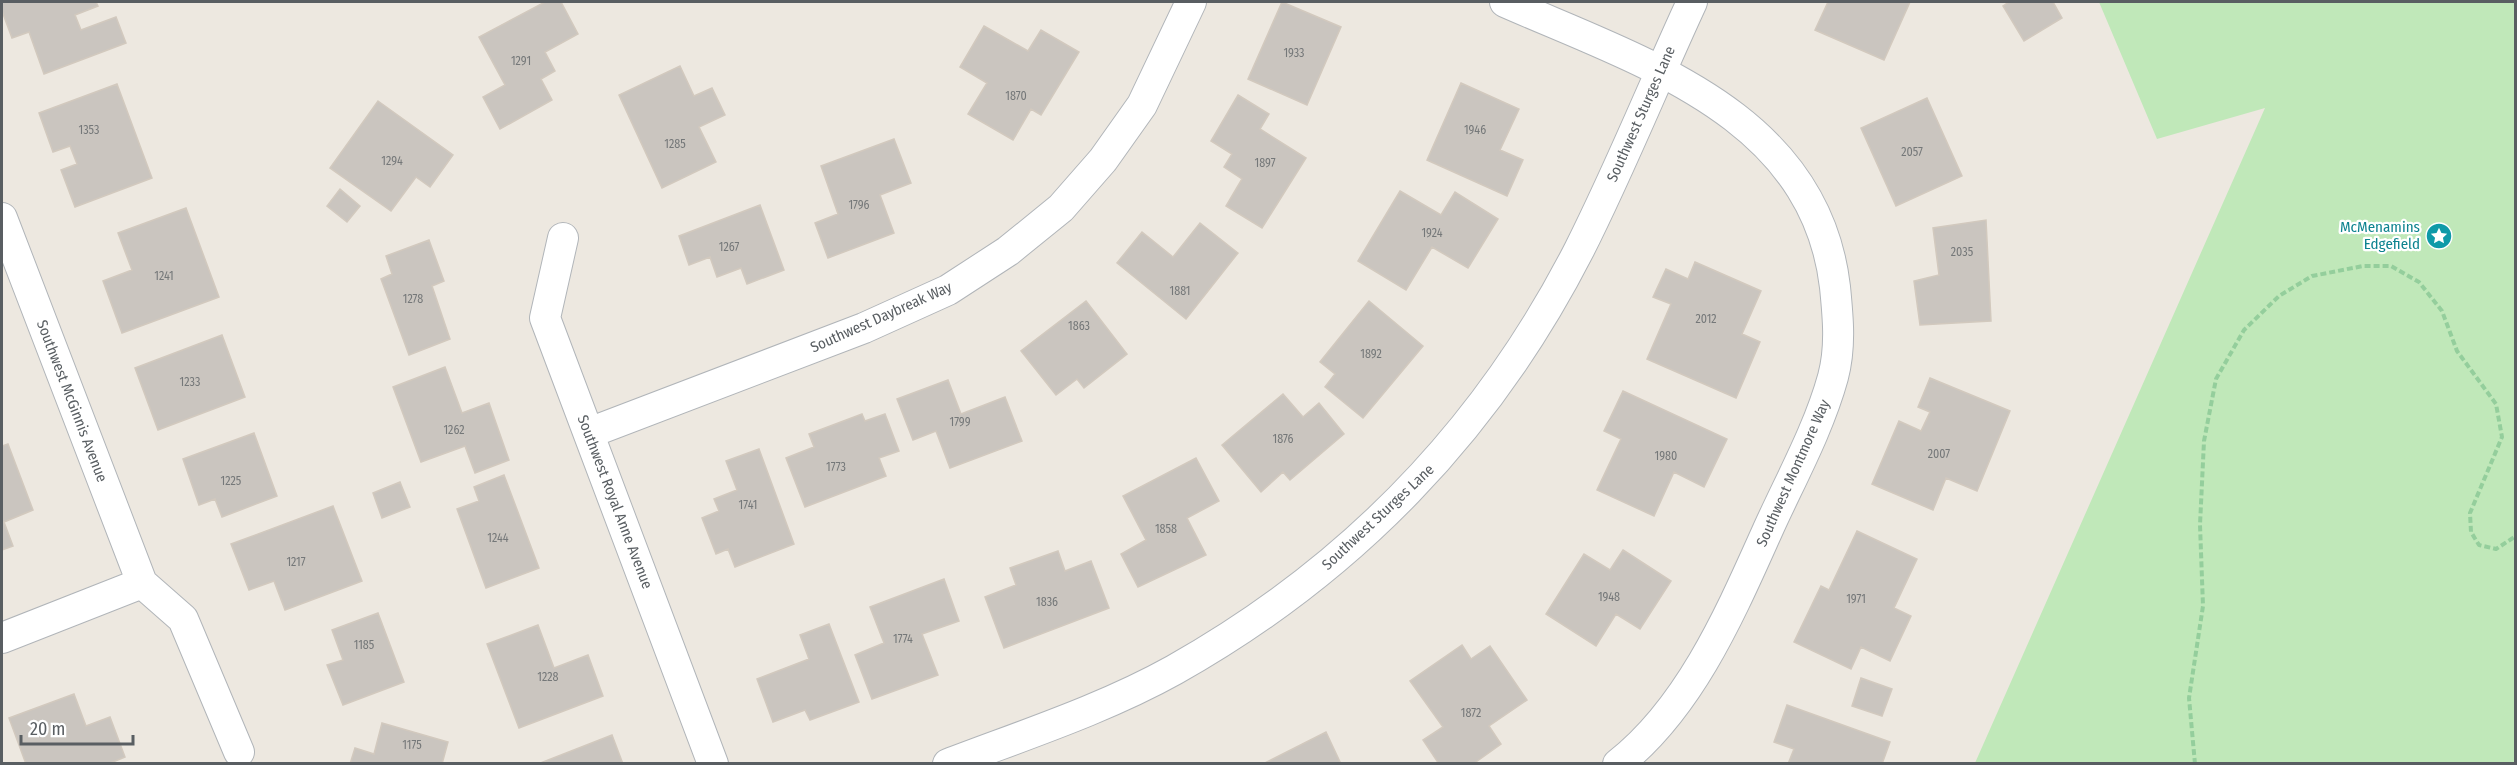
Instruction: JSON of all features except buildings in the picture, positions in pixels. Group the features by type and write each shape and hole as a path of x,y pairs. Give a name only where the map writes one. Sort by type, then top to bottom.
{"street":[{"name":"Southwest Daybreak Way","path":"589,433 864,328 948,290 1008,251 1061,208 1103,160 1142,105 1191,2"},
{"name":"Southwest Montmore Way","path":"1505,2 1660,71 1732,112 1763,140 1793,177 1819,221 1831,258 1839,345 1833,376 1820,416 1728,618 1699,669 1667,713 1618,764"},
{"name":"Southwest Sturges Lane","path":"948,764 1092,708 1173,671 1236,632 1298,589 1354,543 1427,473 1503,376 1541,318 1579,250 1692,2"},
{"name":"Southwest McGinnis Avenue","path":"2,218 142,583"},
{"name":"Southwest Royal Anne Avenue","path":"563,238 545,318 713,764"},
{"path":"2,638 142,583 183,618 239,752"}],"path":[{"path":"2195,764 2189,698 2203,606 2200,525 2204,441 2216,379 2244,330 2279,296 2312,276 2363,266 2391,266 2419,282 2442,311 2457,351 2496,404 2502,437 2470,513 2471,532 2479,545 2496,549 2516,536"}],"green space":[{"path":"2099,2 2515,2 2515,763 1975,763 2265,108 2157,139"}],"place":[{"name":"McMenamins Edgefield","path":"2439,236"}]}
